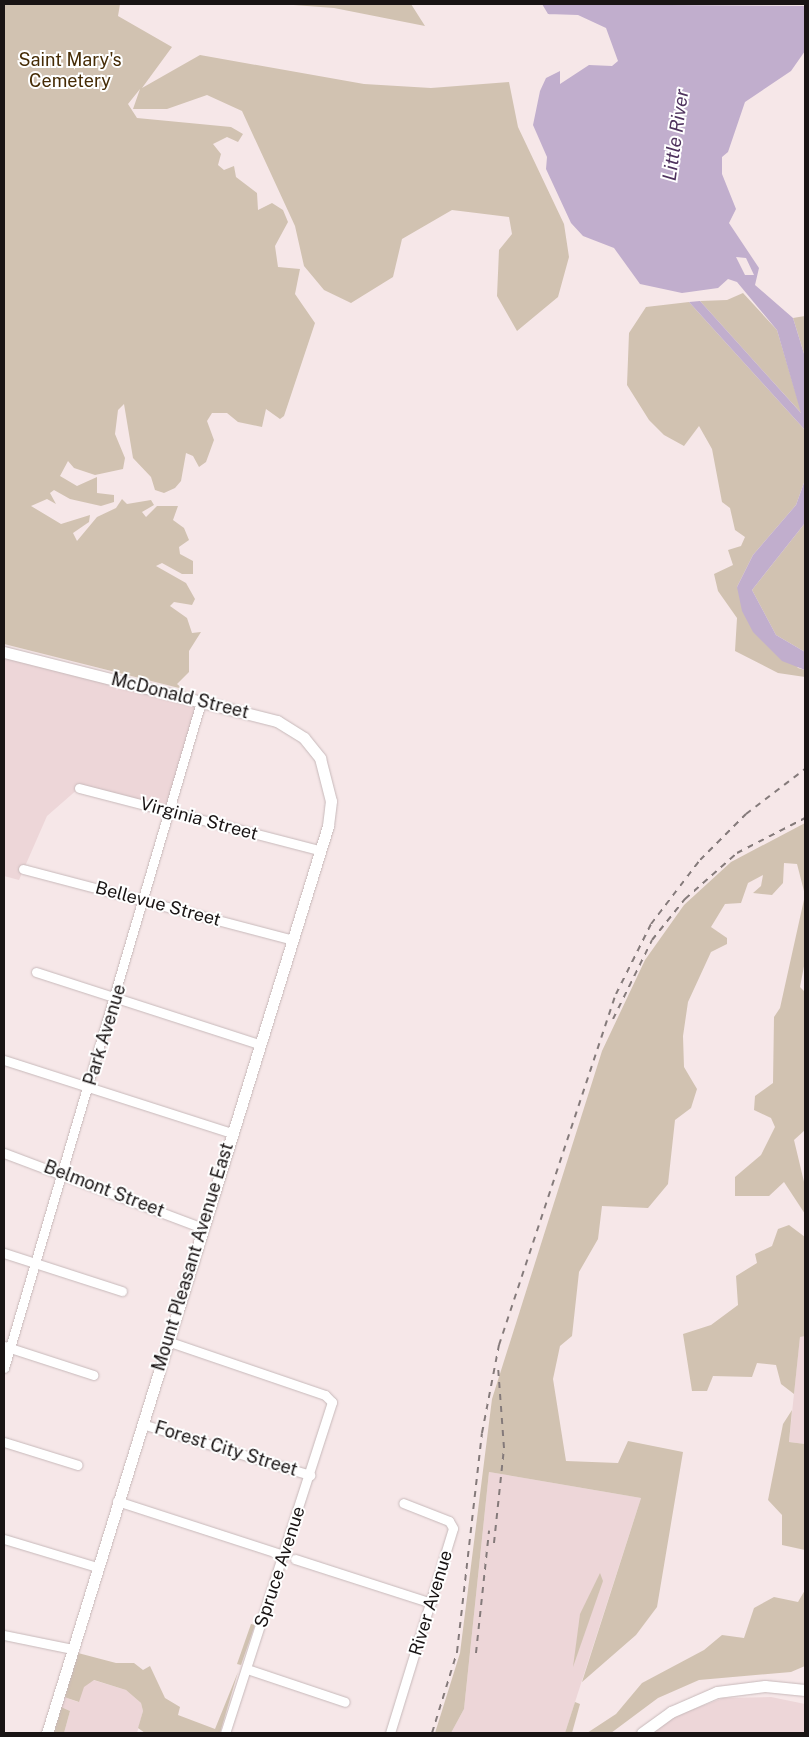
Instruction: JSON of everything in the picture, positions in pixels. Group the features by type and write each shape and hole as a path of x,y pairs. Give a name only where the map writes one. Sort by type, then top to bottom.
{"street":[{"name":"McDonald Street","path":"4,652 202,702 286,726 313,748 328,780"},
{"name":"Park Avenue","path":"4,1368 7,1347 36,1264 172,812 202,702"},
{"name":"Mount Pleasant Avenue East","path":"47,1733 117,1501 329,820 328,780"},
{"name":"Virginia Street","path":"79,788 319,850"},
{"name":"Bellevue Street","path":"24,869 293,940"},
{"path":"36,972 260,1044"},
{"path":"4,1060 232,1133"},
{"name":"Belmont Street","path":"4,1153 63,1172 202,1228"},
{"path":"4,1253 122,1291"},
{"name":"Spruce Avenue","path":"168,1341 331,1399 310,1475 225,1733"},
{"path":"7,1347 93,1375"},
{"name":"Forest City Street","path":"142,1424 310,1475"},
{"path":"4,1442 78,1465"},
{"path":"117,1501 283,1555"},
{"name":"River Avenue","path":"390,1733 453,1526 402,1503"},
{"path":"4,1539 97,1566"},
{"path":"295,1559 431,1603"},
{"path":"4,1635 72,1649"},
{"path":"247,1670 345,1702"},
{"path":"642,1733 671,1712 717,1692 765,1686 805,1690"}],"shaded area":[{"path":"4,652 201,702 172,812 79,788 47,816 19,880 4,876"},
{"path":"800,1336 805,1336 805,1444 789,1442"},
{"path":"489,1472 641,1498 565,1733 451,1733 464,1709"},
{"path":"93,1680 126,1690 141,1703 143,1711 137,1733 64,1733 70,1711 61,1707 64,1697 78,1702 83,1687"},
{"path":"771,1697 805,1704 805,1733 650,1733 678,1715 723,1698"}],"green space":[{"name":"Saint Mary's Cemetery","path":"4,4 120,4 118,16 172,47 142,88 200,55 364,84 431,88 509,82 518,127 564,224 569,257 558,297 517,331 497,296 499,250 512,234 509,217 452,210 402,239 393,277 351,303 324,290 304,266 295,226 242,111 207,95 167,109 133,109 140,89 128,104 137,118 231,127 243,134 238,142 227,137 213,144 221,154 218,165 224,170 234,166 236,177 257,193 258,210 272,203 283,210 288,222 275,246 278,267 300,269 295,294 315,323 284,416 280,419 266,409 262,427 238,422 227,413 212,413 207,421 214,440 206,462 199,467 193,456 186,453 181,481 175,488 164,493 155,490 151,477 133,458 124,404 118,410 115,434 125,458 123,469 95,475 74,468 68,461 60,476 77,486 97,477 97,493 114,495 114,502 101,506 70,499 54,490 50,493 56,504 47,499 31,506 61,524 90,515 89,522 73,533 77,541 97,517 116,508 122,499 127,504 151,500 154,505 142,512 146,517 157,506 178,506 173,520 184,528 189,540 179,547 180,554 193,561 193,574 182,574 162,563 156,566 186,583 195,599 192,605 174,602 170,606 187,618 192,633 201,632 189,651 189,672 177,684 183,689 4,644"},
{"path":"280,4 411,4 425,26 334,8"},
{"path":"743,293 777,330 802,414 700,301 727,300"},
{"path":"689,302 805,430 805,480 796,505 753,555 737,587 798,668 805,670 805,677 778,673 735,651 737,618 718,591 714,574 733,565 728,550 741,546 745,537 735,530 730,508 722,502 712,449 699,426 684,446 664,435 649,420 627,385 629,333 646,307"},
{"path":"805,316 805,357 793,318"},
{"path":"805,523 805,652 776,635 752,590"},
{"path":"805,823 805,895 797,864 784,863 783,883 772,895 753,893 761,886 763,875 748,883 741,903 725,904 711,927 727,938 727,944 711,952 688,1002 683,1036 684,1067 697,1089 691,1108 675,1120 668,1184 648,1208 602,1206 598,1239 579,1272 572,1336 560,1346 553,1379 566,1461 618,1463 628,1441 683,1452 657,1607 636,1635 582,1682 641,1498 489,1472 464,1709 451,1733 435,1733 460,1653 492,1399 602,1051 645,960 684,905 731,862"},
{"path":"805,895 805,961 800,987 805,992 805,1130 794,1140 805,1186 805,1214 784,1182 769,1196 735,1196 735,1177 761,1155 775,1127 771,1118 754,1110 755,1096 773,1083 774,1017 780,1008"},
{"path":"789,1225 805,1237 805,1336 800,1337 794,1394 781,1384 776,1365 757,1363 752,1377 713,1376 707,1391 692,1391 683,1334 711,1325 738,1305 736,1276 757,1263 755,1254 772,1246 778,1229"},
{"path":"792,1410 789,1442 805,1444 805,1550 782,1545 782,1515 768,1500 783,1424"},
{"path":"600,1573 603,1581 573,1667 580,1614"},
{"path":"805,1590 805,1666 791,1672 699,1680 658,1698 611,1733 587,1733 616,1714 642,1683 704,1650 722,1635 744,1638 754,1608 774,1597 798,1602"},
{"path":"251,1624 255,1625 241,1665 237,1664"},
{"path":"78,1653 116,1663 134,1663 143,1670 150,1666 165,1698 180,1707 178,1715 215,1729 238,1672 220,1733 145,1733 138,1728 143,1711 141,1703 126,1690 94,1680 84,1687 79,1702 64,1697"},
{"path":"575,1702 580,1704 572,1733 565,1733"},
{"path":"61,1707 70,1711 64,1733 53,1733"}],"water":[{"name":"Little River","path":"542,4 805,6 805,51 791,71 745,102 728,152 722,157 722,174 736,209 729,223 759,268 755,285 793,318 805,357 805,430 689,302 700,301 801,413 777,330 737,282 728,279 718,288 682,293 640,284 614,248 583,236 571,223 546,169 547,157 533,125 540,91 546,78 560,71 560,84 589,65 612,66 618,61 606,28 578,15 548,14","holes":["736,257 746,258 754,275 745,275"]},
{"path":"805,480 805,523 752,590 776,635 805,652 805,670 782,661 753,632 742,611 737,587 753,555 796,505"}],"railway":[{"path":"432,1733 457,1652 482,1433 499,1345 616,994 651,924 700,860 746,814 805,769"},
{"path":"613,1019 652,940 685,899 737,853 805,818"},
{"path":"494,1543 504,1448 498,1367"},
{"path":"476,1653 489,1531"}]}
